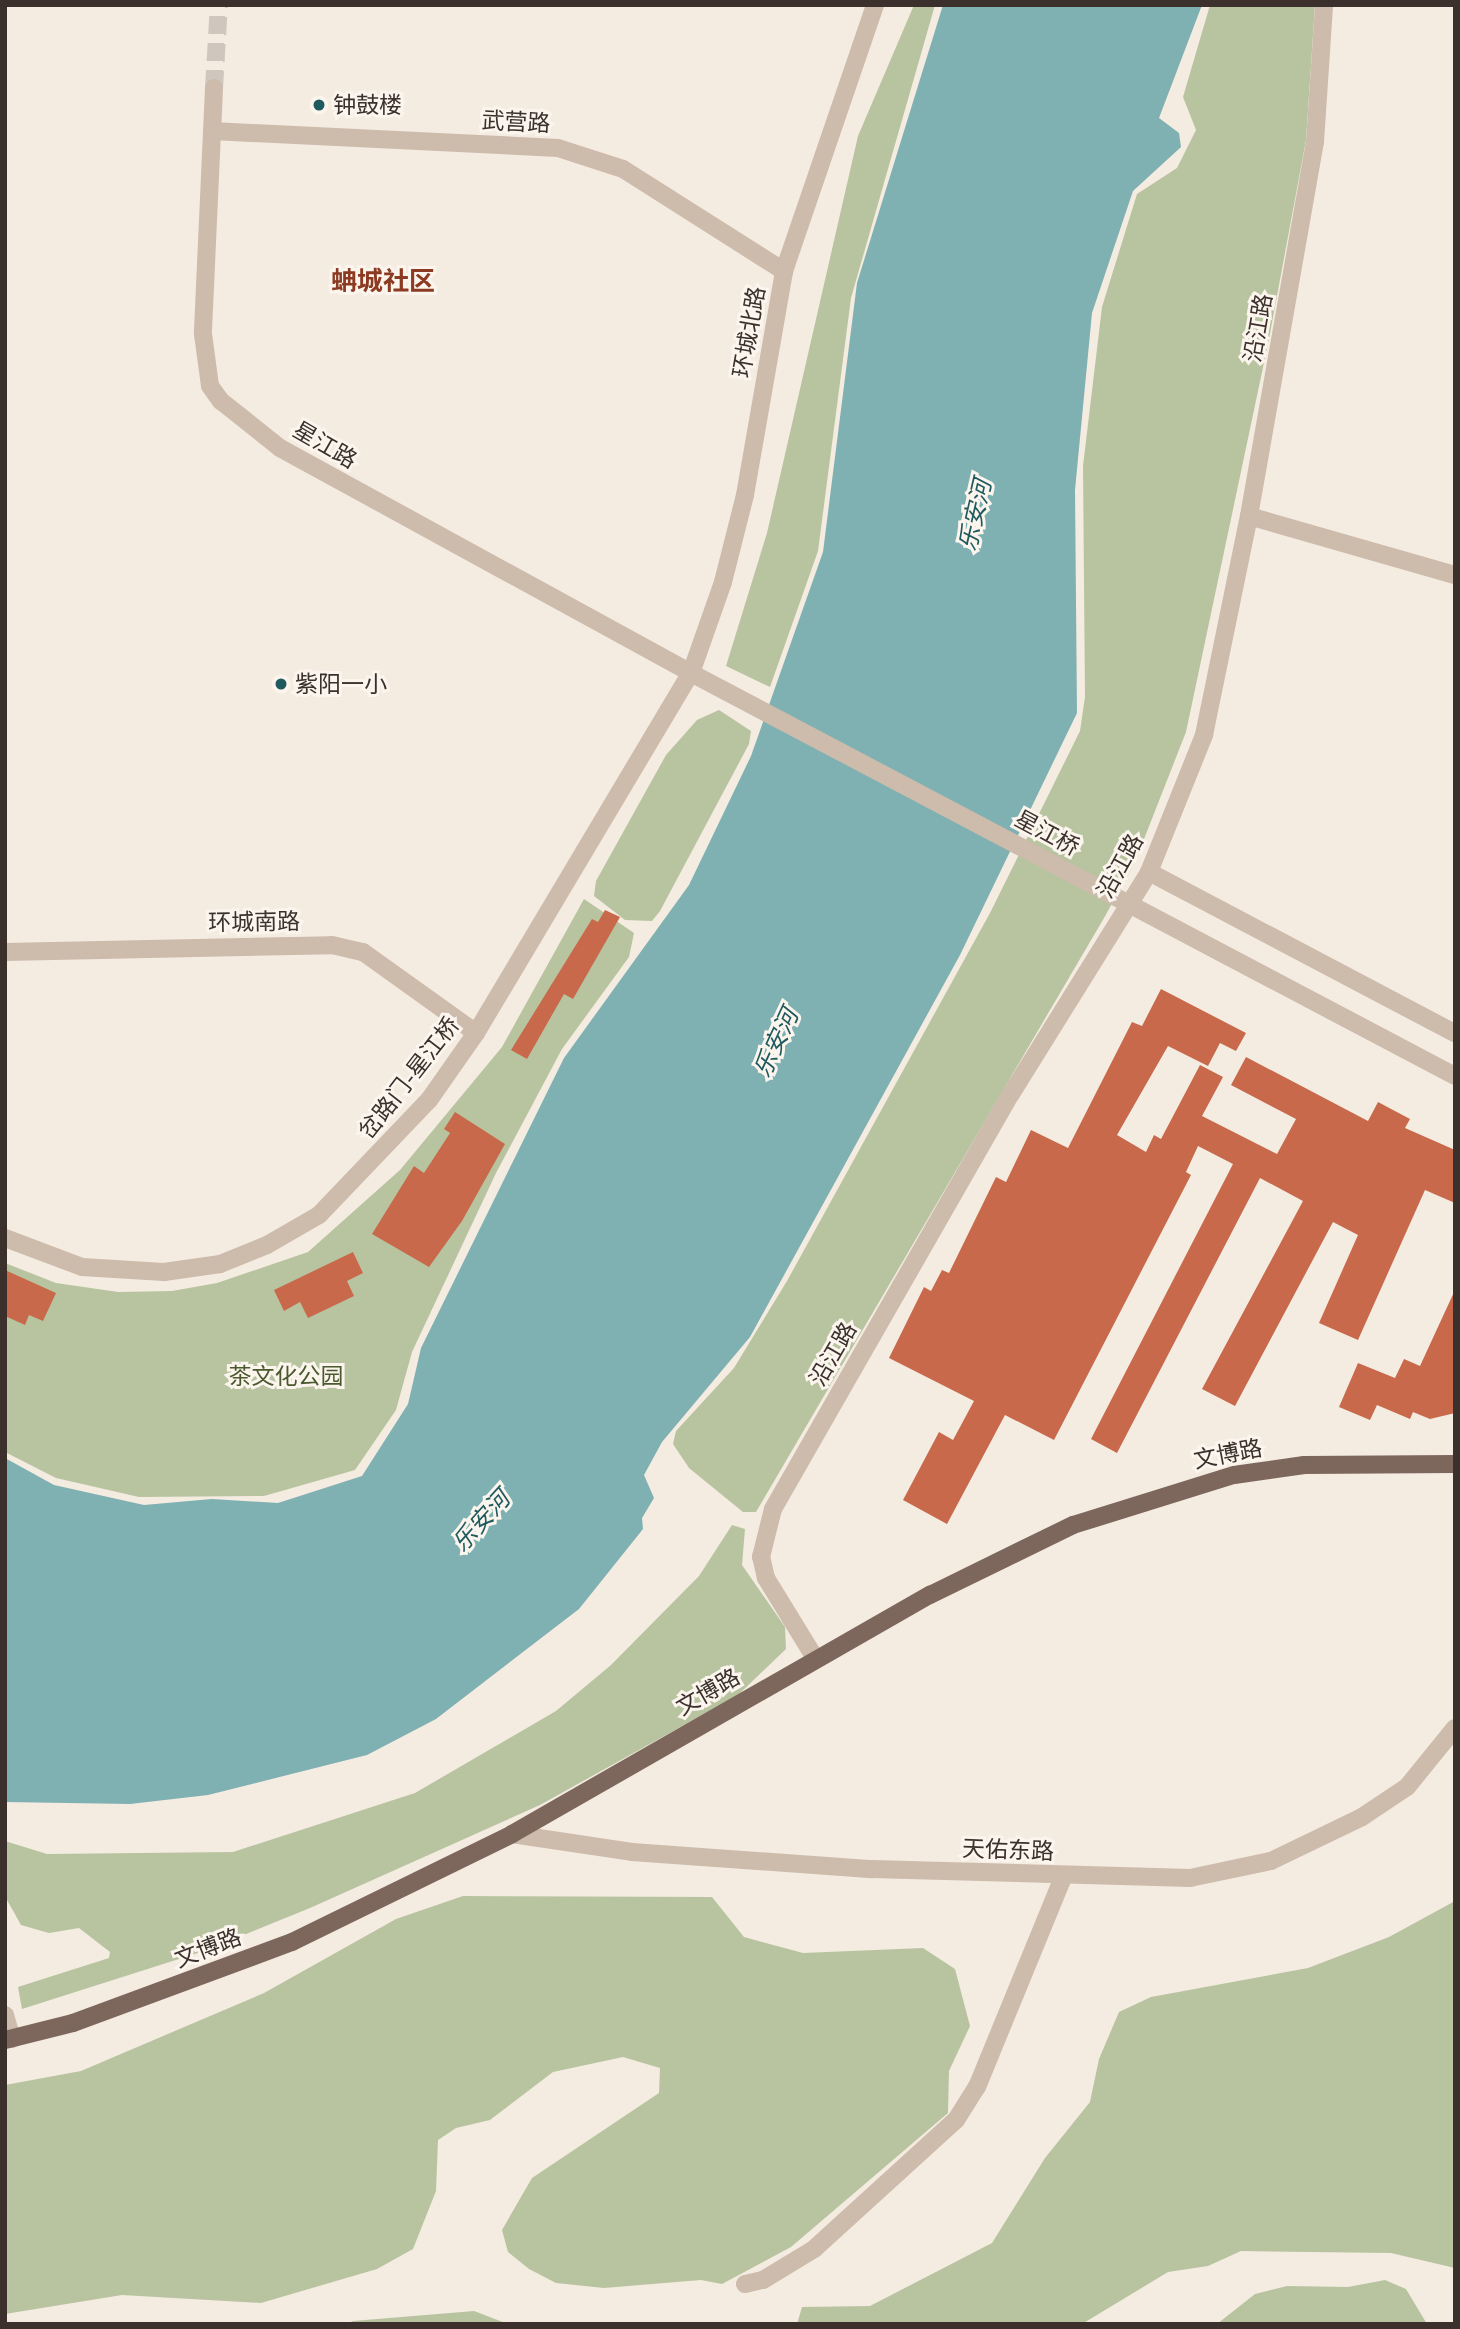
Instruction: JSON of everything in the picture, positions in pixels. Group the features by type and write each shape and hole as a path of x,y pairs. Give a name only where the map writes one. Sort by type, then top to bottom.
{"main road":[{"name":"文博路","path":"8,2040 133,2003 292,1942 512,1835 816,1658 1013,1552 1073,1525 1182,1488 1304,1465 1455,1464"}],"street":[{"name":"环城北路","path":"691,673 723,582 745,495 784,271 875,5"},
{"name":"沿江路","path":"816,1658 766,1578 761,1557 773,1509 1011,1094 1149,872 1204,735 1249,516 1315,142 1324,5"},
{"name":"星江路","path":"214,88 202,334 211,386 221,401 280,448 691,673"},
{"name":"武营路","path":"212,131 558,148 623,169 784,271"},
{"path":"1249,516 1455,575"},
{"name":"岔路门-星江桥","path":"5,1238 82,1267 164,1272 220,1264 267,1245 319,1215 369,1167 427,1103 476,1033 691,673"},
{"name":"星江桥","path":"691,673 1455,1076"},
{"path":"1149,872 1455,1033"},
{"name":"环城南路","path":"5,952 332,946 363,952 476,1033"},
{"name":"天佑东路","path":"512,1835 646,1853 1063,1877 1190,1878 1270,1861 1347,1826 1396,1795 1430,1763 1455,1728"},
{"path":"745,2284 763,2280 814,2249 956,2120 977,2087 1063,1877"},
{"path":"5,2015 8,2040"}],"green space":[{"path":"914,5 935,5 851,298 818,551 770,687 726,666 767,533 858,136"},
{"path":"1210,5 1315,5 1306,140 1269,339 1186,732 1135,862 1104,918 756,1512 743,1512 689,1468 673,1444 676,1431 734,1368 787,1281 990,913 1080,731 1085,697 1083,466 1102,307 1137,194 1177,168 1196,130 1183,97"},
{"path":"719,710 751,731 749,744 660,911 652,921 625,920 594,896 596,881 666,755 697,720"},
{"name":"茶文化公园","path":"584,899 634,933 629,957 562,1049 496,1173 412,1352 396,1410 355,1470 264,1496 139,1497 56,1478 5,1452 5,1263 56,1283 118,1292 172,1291 217,1283 308,1252 400,1170 502,1047"},
{"path":"732,1525 745,1529 742,1565 785,1627 786,1649 738,1695 540,1805 310,1908 204,1951 22,2009 18,1987 109,1958 110,1952 79,1928 49,1933 21,1925 7,1900 5,1841 47,1854 233,1852 415,1793 556,1711 611,1665 699,1576"},
{"path":"463,1896 712,1897 744,1937 803,1953 923,1948 955,1969 970,2026 949,2071 948,2113 791,2247 722,2284 701,2280 604,2288 556,2283 529,2269 508,2252 502,2230 532,2178 659,2093 660,2068 623,2057 553,2072 490,2120 456,2128 438,2140 436,2191 413,2249 377,2269 261,2303 122,2295 5,2314 5,2085 81,2071 264,1993 396,1919"},
{"path":"1455,1901 1455,2268 1391,2253 1241,2251 1208,2266 1168,2272 1082,2324 797,2324 802,2307 870,2306 992,2243 1045,2158 1090,2102 1099,2059 1119,2012 1151,1997 1308,1968 1389,1937"},
{"path":"1385,2280 1406,2289 1427,2324 1217,2324 1255,2294 1287,2286 1348,2287"},
{"path":"474,2311 508,2324 347,2324 353,2321"}],"water":[{"name":"乐安河","path":"943,5 1202,5 1159,118 1179,133 1181,147 1133,191 1092,313 1075,490 1077,713 960,955 750,1337 662,1442 644,1475 654,1498 642,1518 643,1529 579,1609 436,1719 367,1755 208,1795 130,1804 5,1802 5,1458 54,1485 144,1505 212,1499 278,1503 362,1476 408,1404 421,1348 564,1058 689,885 751,756 823,552 857,283"}],"building":[{"path":"605,910 620,917 573,999 564,994 527,1059 511,1050 592,919 598,922"},
{"path":"1161,989 1246,1033 1236,1051 1220,1043 1208,1066 1168,1046 1117,1135 1146,1152 1154,1135 1161,1139 1200,1065 1223,1077 1202,1116 1277,1154 1296,1119 1231,1085 1246,1057 1368,1121 1378,1102 1410,1119 1405,1128 1455,1150 1455,1203 1425,1190 1358,1340 1319,1323 1358,1235 1333,1222 1235,1406 1202,1389 1303,1201 1260,1178 1117,1453 1091,1439 1233,1164 1198,1146 1186,1172 1191,1175 1054,1440 1005,1415 947,1524 903,1500 939,1432 953,1440 974,1401 889,1358 924,1287 931,1291 942,1270 949,1273 996,1177 1006,1182 1031,1130 1068,1148 1132,1022 1142,1026"},
{"path":"455,1112 505,1144 462,1221 429,1267 372,1234 414,1166 424,1173 450,1133 444,1129"},
{"path":"353,1252 363,1273 347,1281 354,1296 308,1318 300,1302 284,1311 274,1290"},
{"path":"5,1270 56,1293 43,1321 29,1315 25,1325 5,1316"},
{"path":"1455,1290 1455,1413 1430,1419 1413,1412 1410,1419 1377,1405 1370,1420 1339,1407 1358,1363 1395,1378 1404,1359 1420,1366"}],"tunnel":[{"path":"214,88 219,5"}],"place":[{"name":"钟鼓楼","path":"319,105"},
{"name":"紫阳一小","path":"281,684"}],"district":[{"name":"蚺城社区","path":"383,281"}]}
